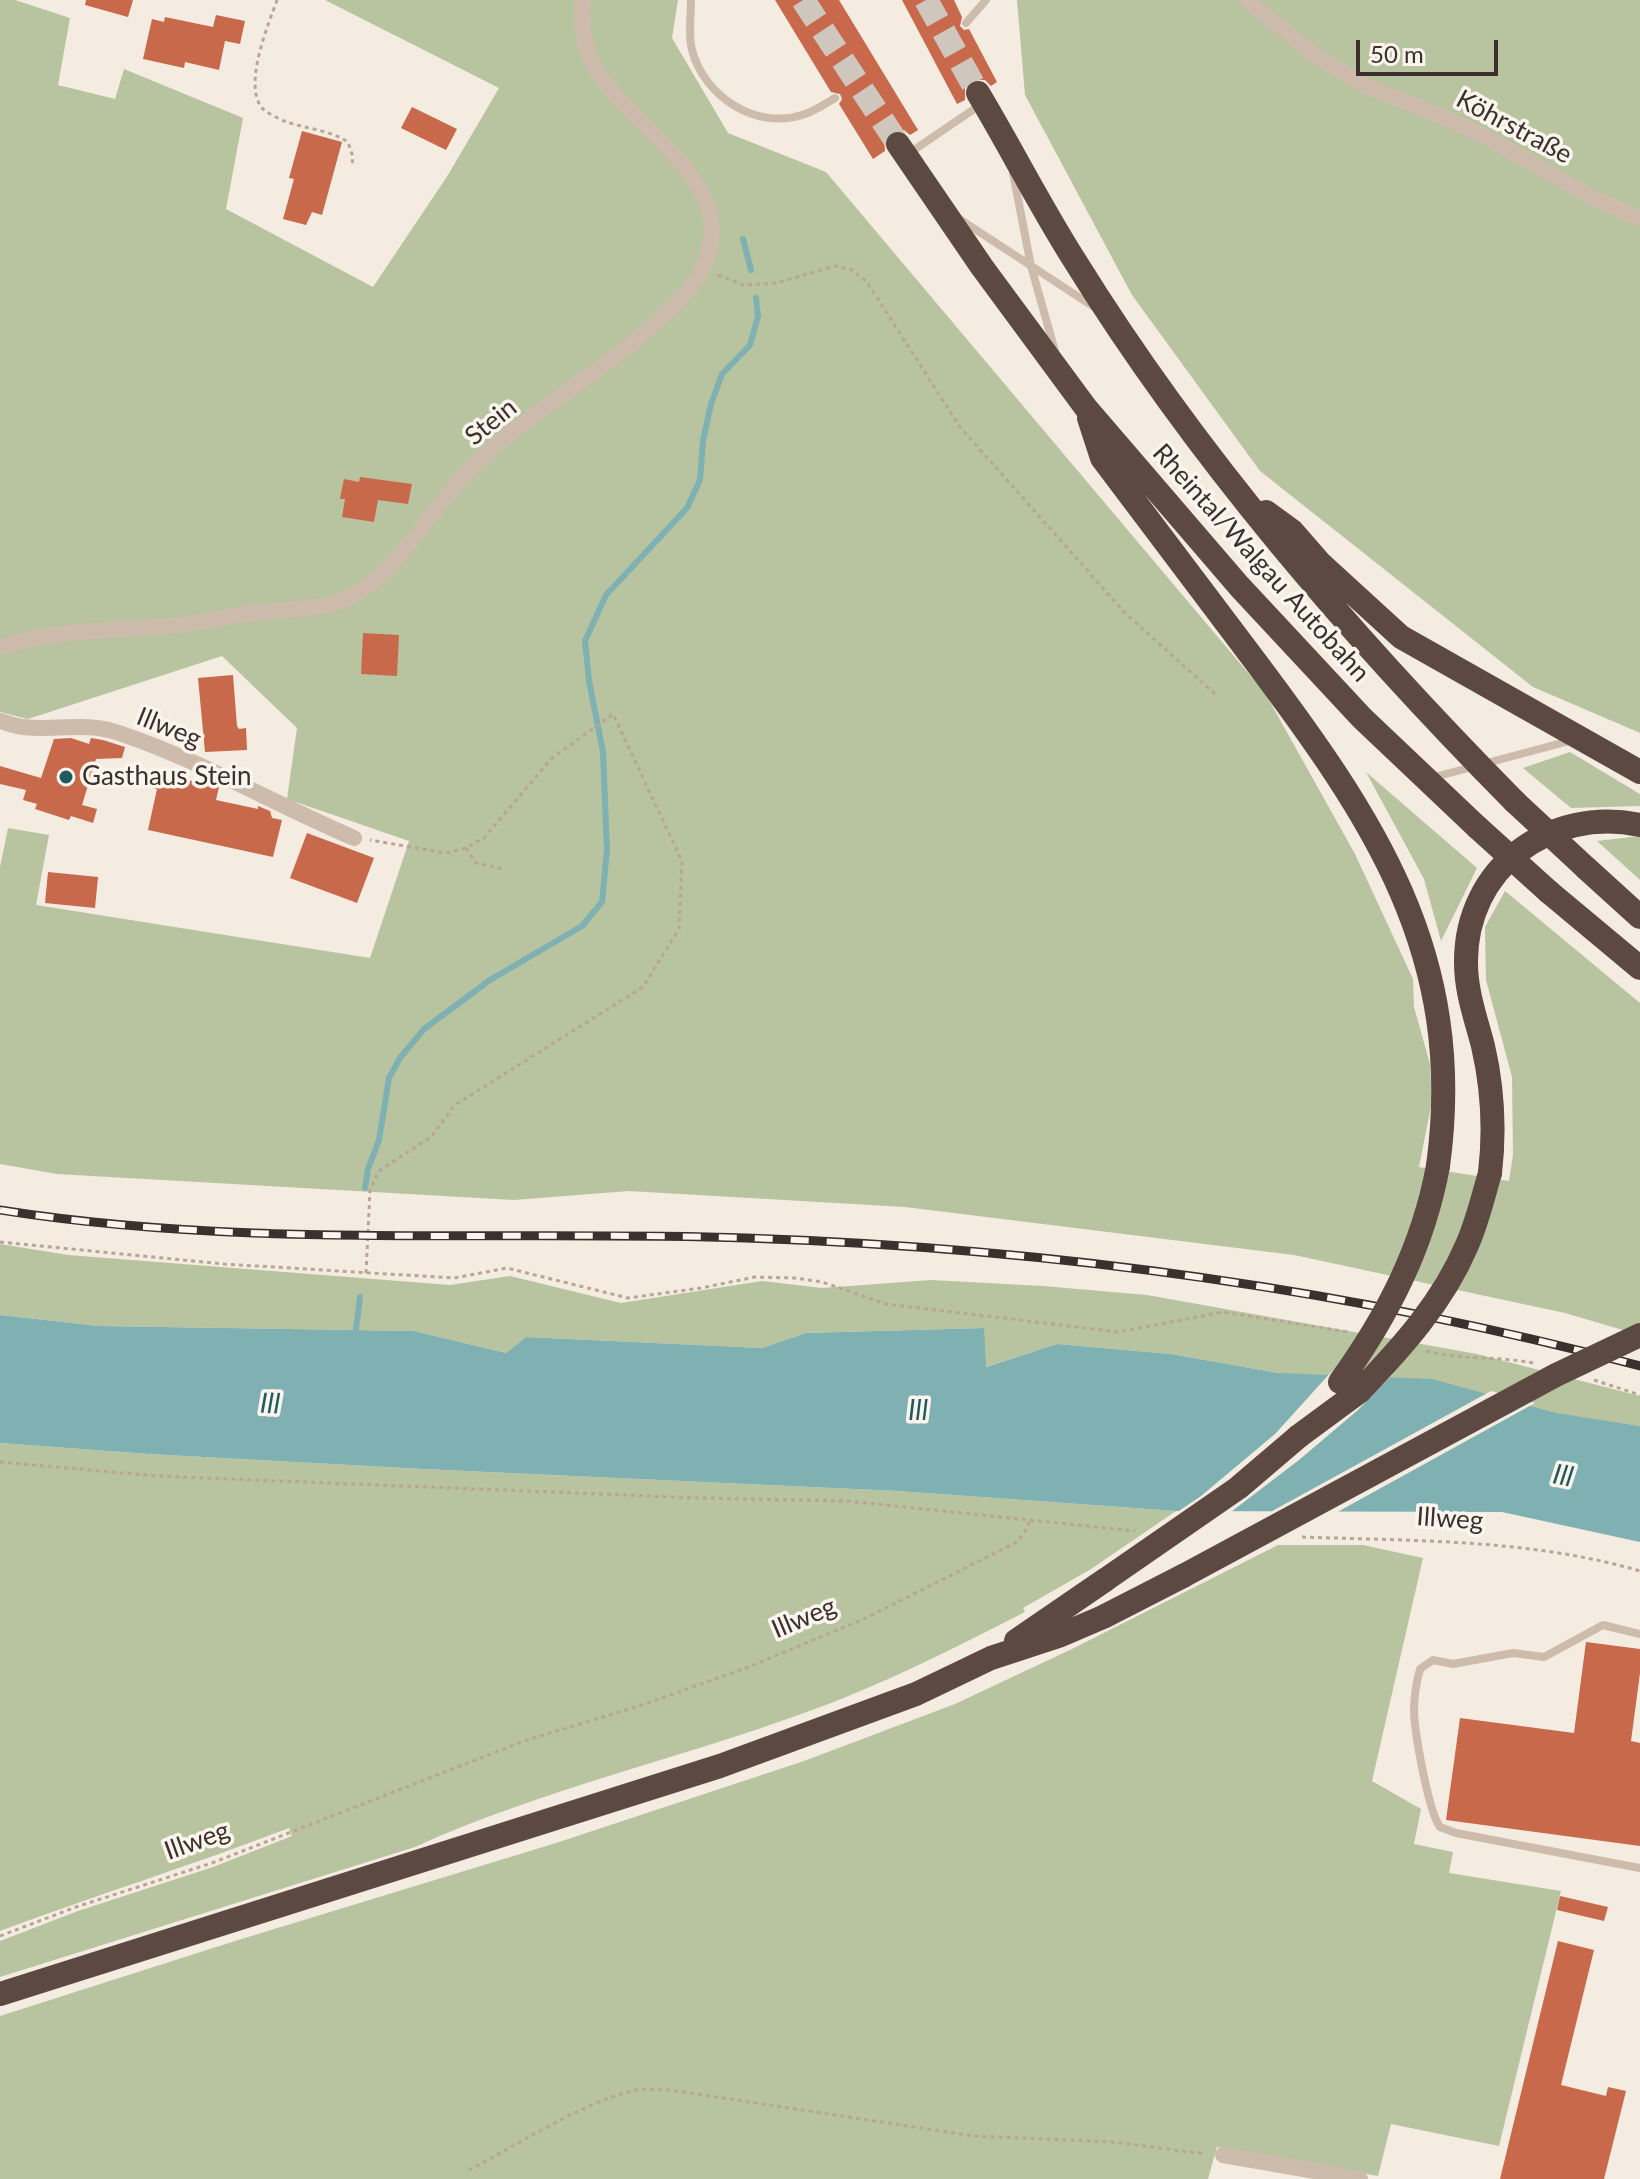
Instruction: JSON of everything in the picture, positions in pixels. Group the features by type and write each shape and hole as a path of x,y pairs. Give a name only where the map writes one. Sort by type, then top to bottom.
{"highway":[{"name":"Rheintal/Walgau Autobahn","path":"981,98 1075,261 1114,321 1239,492 1370,651 1515,802 1640,917"},
{"name":"Rheintal/Walgau Autobahn","path":"902,150 1086,408 1239,586 1362,718 1549,892 1640,968"},
{"path":"1086,408 1102,458 1300,721 1354,801 1404,894 1424,954 1439,1016 1445,1074 1443,1132 1428,1213 1400,1287 1373,1335 1299,1436"},
{"path":"1239,492 1292,531 1319,562 1401,637 1640,772"},
{"path":"991,1658 1238,1488 1299,1436 1360,1391 1399,1350 1434,1305 1468,1244 1490,1173 1493,1140 1491,1089 1468,989 1466,965 1468,939 1480,902 1507,862 1539,836 1588,822 1620,821 1640,825"},
{"path":"0,1994 720,1766 916,1694 991,1658 1061,1635 1183,1576 1556,1375 1640,1335"}],"street":[{"name":"Stein","path":"0,647 53,635 180,625 334,603 364,589 414,540 458,483 489,453 651,325 685,293 704,269 712,230 709,206 691,177 604,83 589,57 582,29 582,0"},
{"name":"Köhrstraße","path":"1247,0 1314,54 1363,85 1482,135 1588,195 1640,219"},
{"name":"Illweg","path":"0,721 24,727 69,726 113,731 203,768 290,811 354,838"},
{"path":"1223,2155 1360,2179"}],"lane":[{"path":"691,0 692,49 709,86 738,110 767,118 801,116 835,98"},
{"path":"966,23 986,0"},
{"path":"902,150 981,98"},
{"path":"1008,145 1031,266 1062,375"},
{"path":"940,206 1114,321"},
{"path":"1427,779 1577,738"},
{"path":"1640,1634 1603,1625 1544,1657 1513,1653 1453,1664 1433,1660 1420,1669 1414,1696 1414,1716 1436,1822 1445,1831 1640,1868"}],"path":[{"path":"277,0 259,54 255,89 262,109 283,120 338,135 348,142 352,165"},
{"path":"704,269 743,285 777,283 835,266 852,270 867,282 960,427 1126,614 1215,694"},
{"path":"354,838 446,853 466,848 484,838 551,759 613,714 682,861 679,929 643,987 455,1105 431,1137 379,1171 370,1190 366,1273"},
{"path":"466,848 476,863 503,869"},
{"path":"0,1242 224,1264 454,1278 507,1268 628,1298 755,1277 795,1278 822,1282 886,1304 1119,1332 1223,1312 1350,1333"},
{"path":"1419,1349 1446,1356 1513,1359 1537,1364"},
{"path":"1594,1381 1640,1395"},
{"path":"0,1462 157,1476 847,1501 1136,1531"},
{"name":"Illweg","path":"0,1936 76,1907 212,1863 524,1741 698,1686 810,1642 1015,1543 1031,1519"},
{"name":"Illweg","path":"1291,1537 1436,1540 1540,1551 1640,1571"},
{"path":"469,2170 601,2101 635,2090 670,2090 974,2136 1113,2142 1223,2155"}],"green space":[{"path":"0,0 15,0 70,18 58,85 115,99 124,69 243,118 226,209 373,287 448,175 499,88 325,0 678,0 672,38 728,133 826,172 1265,693 1355,854 1413,979 1414,1007 1430,1064 1432,1101 1419,1167 1509,1181 1513,1155 1512,1077 1486,980 1485,927 1505,891 1640,1003 1640,1335 1565,1313 1294,1255 905,1207 629,1191 514,1200 57,1174 0,1164 0,867 8,828 49,835 36,905 370,958 409,841 287,799 297,728 222,656 28,719 0,712"},
{"path":"1017,0 1640,0 1640,733 1533,687 1260,471 1132,295 1025,95"},
{"path":"1570,752 1640,794 1640,806 1571,808 1523,768"},
{"path":"1366,772 1477,868 1441,941 1424,879"},
{"path":"1640,836 1640,880 1597,841"},
{"path":"0,1244 68,1255 450,1285 510,1276 621,1303 762,1281 822,1288 931,1280 1147,1295 1477,1354 1640,1396 1640,1426 1278,1373 1171,1354 1057,1344 985,1367 983,1328 806,1333 762,1348 526,1337 506,1353 414,1331 99,1326 0,1315"},
{"path":"0,1443 423,1469 898,1491 1176,1511 1091,1569 1023,1608 1025,1612 860,1691 755,1730 510,1809 415,1847 0,1977 0,1941 78,1911 213,1867 292,1836 289,1828 0,1931"},
{"path":"1278,1545 1363,1545 1423,1558 1372,1781 1421,1809 1414,1844 1453,1852 1449,1873 1561,1891 1499,2146 1391,2124 1378,2176 1217,2147 1208,2179 0,2179 0,2016 556,1843 804,1761 955,1704"}],"water":[{"name":"Ill","path":"0,1315 99,1326 414,1331 506,1353 526,1337 762,1348 806,1333 984,1328 986,1367 1057,1344 1171,1354 1278,1373 1432,1379 1556,1413 1640,1426 1640,1542 1502,1512 1176,1511 898,1491 423,1469 0,1443"}],"pier":[{"path":"1332,1371 1393,1374 1358,1410 1227,1515 1173,1515 1201,1496 1275,1434"},
{"path":"1491,1391 1535,1403 1332,1515 1265,1515"}],"building":[{"path":"86,0 133,0 128,17 85,5"},
{"path":"775,0 839,0 918,130 910,135 904,130 890,131 884,138 885,151 873,159 839,104 842,99 840,94 831,92"},
{"path":"902,0 954,0 962,17 960,26 964,30 969,29 997,82 991,86 985,80 971,80 965,86 965,100 957,104"},
{"path":"216,15 245,21 240,44 225,41 219,70 185,62 184,68 143,59 152,19 164,22 165,17 213,27"},
{"path":"412,107 457,129 446,150 401,128"},
{"path":"302,131 342,142 322,215 312,212 306,225 283,219 294,179 289,178"},
{"path":"360,477 412,484 408,504 378,500 374,522 342,517 345,499 340,499 344,479 359,482"},
{"path":"363,633 399,635 397,676 361,674"},
{"path":"233,675 237,726 239,729 246,728 247,750 205,752 198,678"},
{"name":"Gasthaus Stein","path":"71,738 89,744 91,738 103,740 125,747 122,758 96,759 82,805 97,809 93,823 71,816 69,820 35,809 37,804 23,800 26,790 0,784 0,766 41,778 54,739"},
{"path":"141,770 219,787 216,800 258,809 258,806 270,811 272,818 282,820 273,857 148,830 157,789 137,785"},
{"path":"307,833 374,858 357,903 290,878"},
{"path":"48,872 98,877 95,908 45,903"},
{"path":"1586,1642 1640,1649 1631,1741 1640,1743 1640,1846 1446,1820 1460,1718 1574,1733"},
{"path":"1560,1896 1608,1907 1604,1921 1557,1910"},
{"path":"1558,1941 1594,1950 1561,2085 1606,2096 1608,2087 1626,2091 1604,2179 1500,2179"}],"waterway":[{"path":"743,239 751,270"},
{"path":"365,1188 368,1169 379,1140 389,1078 400,1058 424,1029 490,980 582,926 602,902 607,850 603,752 589,681 585,641 606,595 687,508 700,480 703,441 711,404 722,374 750,345 758,316 756,298"},
{"path":"355,1337 360,1297"}],"tunnel":[{"path":"803,0 898,144"},
{"path":"926,0 978,93"}],"railway":[{"path":"0,1210 93,1222 279,1234 746,1238 972,1251 1197,1277 1309,1294 1420,1315 1640,1366"}],"place":[{"name":"Gasthaus Stein","path":"66,777"}]}
